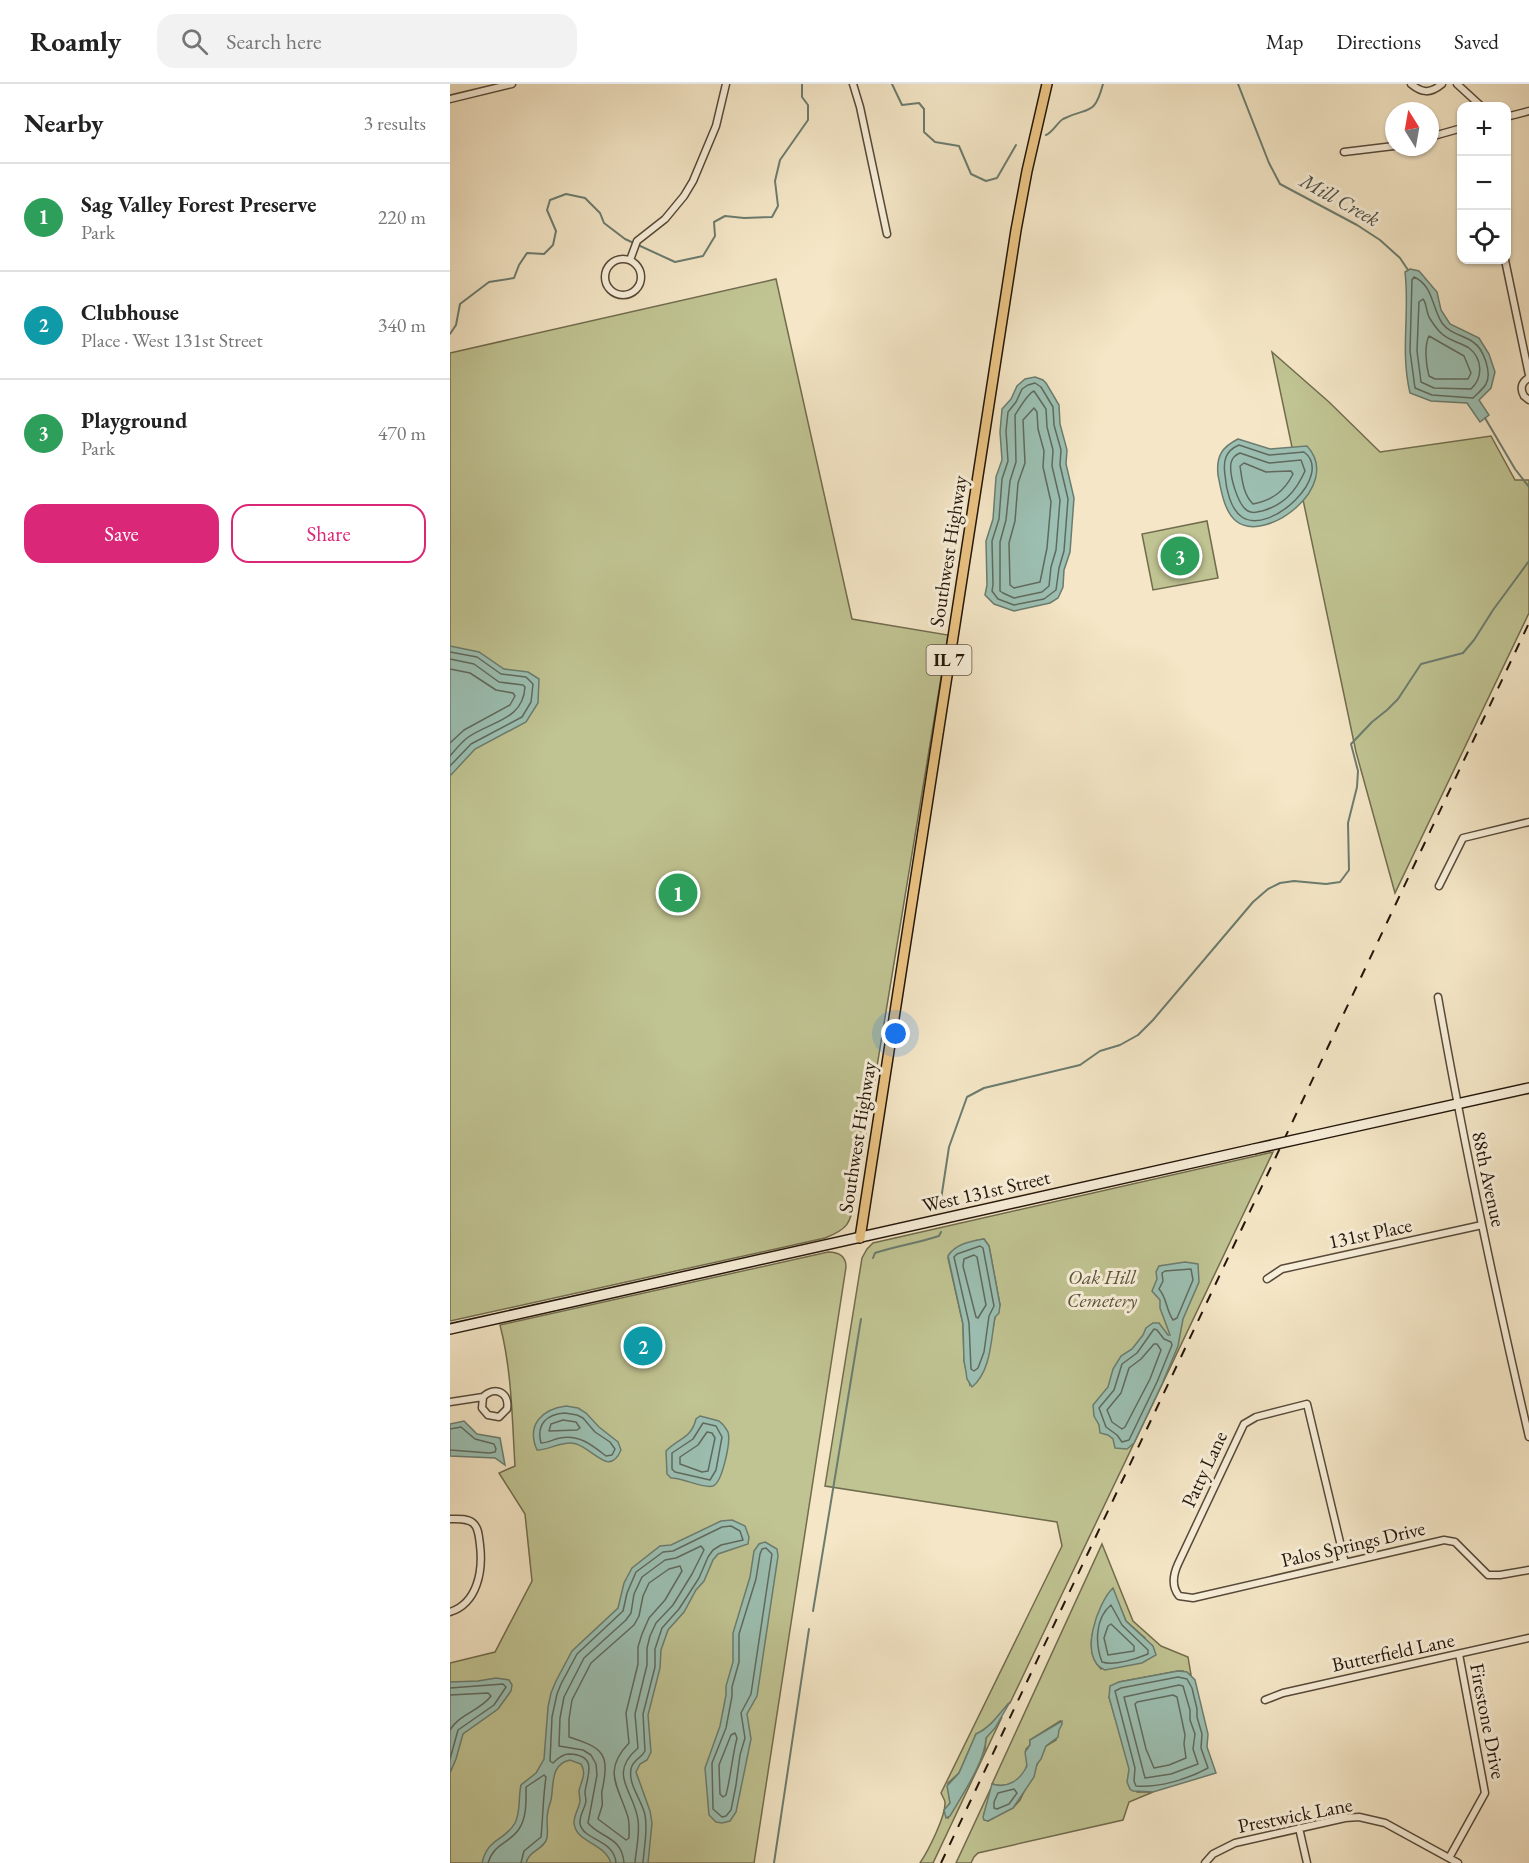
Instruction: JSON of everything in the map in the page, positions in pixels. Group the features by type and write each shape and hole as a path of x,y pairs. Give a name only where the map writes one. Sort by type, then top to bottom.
{"main road":[{"name":"Southwest Highway","path":"860,1238 1016,230 1047,84"}],"street":[{"path":"450,99 491,86 512,84"},
{"path":"630,260 637,241 665,219 689,189 716,126 726,84"},
{"path":"853,84 887,234"},
{"path":"1411,84 1422,92 1431,92 1442,84"},
{"path":"1457,84 1477,102"},
{"path":"1511,116 1529,111"},
{"path":"1439,134 1457,129"},
{"path":"1344,152 1385,147"},
{"path":"619,260 630,260 640,270 640,283 628,294 614,292 605,279 608,267 619,260"},
{"path":"1506,264 1529,376 1522,383 1521,388 1524,396 1529,400"},
{"path":"1439,886 1463,838 1529,822"},
{"name":"88th Avenue","path":"1438,998 1482,1226 1529,1437"},
{"name":"West 131st Street","path":"450,1329 1529,1088"},
{"name":"131st Place","path":"1267,1279 1282,1269 1482,1226"},
{"path":"450,1402 483,1397 492,1391 503,1393 507,1398 507,1409 499,1417 488,1415 482,1408 483,1397"},
{"name":"Patty Lane","path":"1175,1591 1174,1571 1244,1424 1256,1417 1307,1404 1345,1563"},
{"path":"450,1519 469,1521 477,1528 482,1561 480,1575 470,1598 459,1608 450,1612"},
{"name":"Palos Springs Drive","path":"1175,1591 1183,1598 1193,1598 1449,1540 1459,1545 1488,1575 1529,1570"},
{"name":"Butterfield Lane","path":"1265,1700 1283,1693 1529,1638"},
{"name":"Firestone Drive","path":"1449,1858 1485,1793 1459,1654"},
{"name":"Prestwick Lane","path":"1206,1862 1223,1847 1235,1842 1345,1818 1372,1819 1385,1823 1458,1863"},
{"path":"1299,1828 1306,1863"}],"green space":[{"path":"776,279 852,619 948,635 851,1215 847,1225 839,1232 825,1238 450,1321 450,353"},
{"path":"1272,352 1329,402 1380,452 1491,436 1515,480 1529,480 1529,613 1395,893 1356,752"},
{"path":"1207,521 1218,578 1153,590 1142,534"},
{"name":"Oak Hill Cemetery","path":"1273,1152 1010,1703 994,1721 976,1734 959,1773 948,1783 950,1803 945,1812 948,1818 985,1749 986,1738 1002,1717 933,1863 920,1863 943,1816 945,1802 941,1793 1062,1546 1057,1522 825,1486 862,1258 873,1243","holes":["984,1239 989,1246 1000,1305 995,1317 986,1364 983,1371 970,1385 964,1361 963,1324 948,1258 959,1247 973,1241"]},
{"path":"828,1252 841,1255 846,1267 754,1863 450,1863 450,1663 495,1652 532,1581 525,1514 499,1473 515,1466 509,1377 500,1325"},
{"path":"1102,1544 1133,1621 1161,1646 1188,1657 1191,1675 1178,1671 1119,1682 1109,1697 1130,1769 1128,1778 1137,1792 1153,1792 1129,1802 1123,1820 978,1853 971,1863 956,1863 990,1790 984,1814 988,1821 1013,1808 1020,1800 1046,1746 1056,1740 1060,1721 1030,1740 1030,1745 1026,1749 1025,1770 1019,1779 1009,1784 992,1784","holes":["1120,1607 1126,1621 1145,1638 1101,1669 1091,1647 1095,1623 1101,1608"]}],"water":[{"path":"1410,269 1419,271 1437,292 1441,310 1450,324 1479,338 1489,354 1495,372 1491,388 1479,400 1489,415 1480,422 1467,403 1431,401 1410,393 1405,347 1405,272"},
{"path":"1035,377 1046,383 1059,405 1060,424 1067,450 1066,464 1074,498 1070,552 1064,570 1063,587 1058,598 1050,603 1014,611 994,604 985,595 987,585 986,541 993,519 996,477 1002,460 1000,432 1002,409 1011,399 1017,386 1025,379"},
{"path":"1238,439 1270,449 1307,446 1316,462 1316,478 1308,494 1296,508 1265,525 1249,526 1236,521 1224,500 1218,475 1219,457 1228,445"},
{"path":"450,646 479,652 504,669 528,672 539,679 538,703 526,722 475,749 450,776"},
{"path":"984,1239 989,1246 1000,1305 999,1313 995,1317 987,1364 972,1387 967,1379 963,1324 948,1256 959,1246"},
{"path":"1185,1262 1198,1264 1199,1282 1183,1319 1178,1346 1134,1443 1127,1449 1115,1448 1113,1439 1100,1433 1093,1405 1108,1387 1113,1369 1121,1356 1132,1349 1146,1328 1153,1323 1159,1323 1170,1335 1160,1308 1160,1300 1152,1291 1159,1266"},
{"path":"566,1406 578,1408 586,1413 618,1442 621,1450 616,1458 610,1462 605,1461 585,1448 570,1443 537,1450 534,1433 538,1420 550,1411"},
{"path":"700,1416 719,1421 728,1432 729,1437 720,1478 709,1487 671,1478 667,1474 666,1451 691,1431 696,1419"},
{"path":"464,1421 477,1434 500,1438 505,1465 495,1458 450,1456 450,1424"},
{"path":"732,1520 745,1526 749,1537 748,1544 718,1554 713,1560 704,1581 696,1590 684,1612 668,1630 661,1650 660,1668 648,1715 651,1752 636,1772 652,1823 648,1863 611,1863 603,1851 576,1830 574,1823 584,1771 581,1764 570,1760 559,1766 554,1776 547,1814 547,1838 543,1845 530,1855 526,1863 482,1863 488,1848 515,1823 521,1785 536,1773 544,1759 548,1707 556,1681 572,1651 618,1608 624,1583 632,1568 660,1546 671,1545 721,1521"},
{"path":"765,1542 777,1549 778,1556 757,1696 747,1714 751,1739 736,1812 730,1821 722,1823 716,1822 709,1815 705,1768 720,1726 726,1686 733,1662 733,1633 750,1577 754,1551 759,1544"},
{"path":"1113,1588 1126,1621 1153,1646 1156,1655 1142,1663 1105,1670 1097,1664 1092,1655 1091,1643 1096,1617"},
{"path":"1178,1671 1187,1672 1195,1680 1208,1734 1207,1747 1216,1773 1153,1792 1133,1791 1127,1782 1129,1769 1109,1697 1110,1686 1119,1682"},
{"path":"496,1678 509,1680 512,1685 511,1691 498,1709 463,1734 450,1773 450,1682"},
{"path":"1010,1702 995,1728 986,1738 982,1757 972,1778 950,1816 946,1818 944,1810 950,1803 947,1786 959,1773 976,1734 990,1724"},
{"path":"1062,1721 1058,1737 1046,1746 1037,1764 1034,1777 1013,1808 988,1821 984,1820 992,1784 1008,1784 1017,1779 1027,1766 1025,1752 1030,1745 1030,1740"}],"waterway":[{"name":"Mill Creek","path":"450,334 456,325 460,304 489,282 514,278 527,253 544,254 553,245 556,231 547,210 550,200 566,194 585,198 600,213 604,223 625,239 675,262 703,256 715,236 714,222 725,216 772,217 778,206 775,181 780,160 808,120 808,105 802,97 802,84"},
{"name":"Mill Creek","path":"892,84 902,105 919,103 924,109 924,132 935,142 959,146 971,174 986,181 997,178 1016,145"},
{"name":"Mill Creek","path":"1046,135 1063,119 1093,107 1103,84"},
{"name":"Mill Creek","path":"1238,84 1269,163 1280,184 1357,225 1380,240 1400,258 1408,270"},
{"path":"1485,418 1515,469 1529,487"},
{"path":"940,1206 949,1147 967,1097 984,1088 1080,1065 1100,1051 1120,1045 1138,1035 1253,902 1268,889 1280,883 1294,881 1326,884 1340,882 1349,870 1348,823 1357,787 1358,771 1351,744 1398,699 1421,664 1463,653 1529,561"},
{"path":"873,1258 875,1253 939,1236 941,1232"},
{"path":"813,1611 861,1319"},
{"path":"774,1863 809,1629"}],"railway":[{"path":"941,1863 1529,623"}],"place":[{"name":"Playground","path":"1180,556"},
{"name":"Sag Valley Forest Preserve","path":"678,893"},
{"name":"Clubhouse","path":"643,1346"}]}
